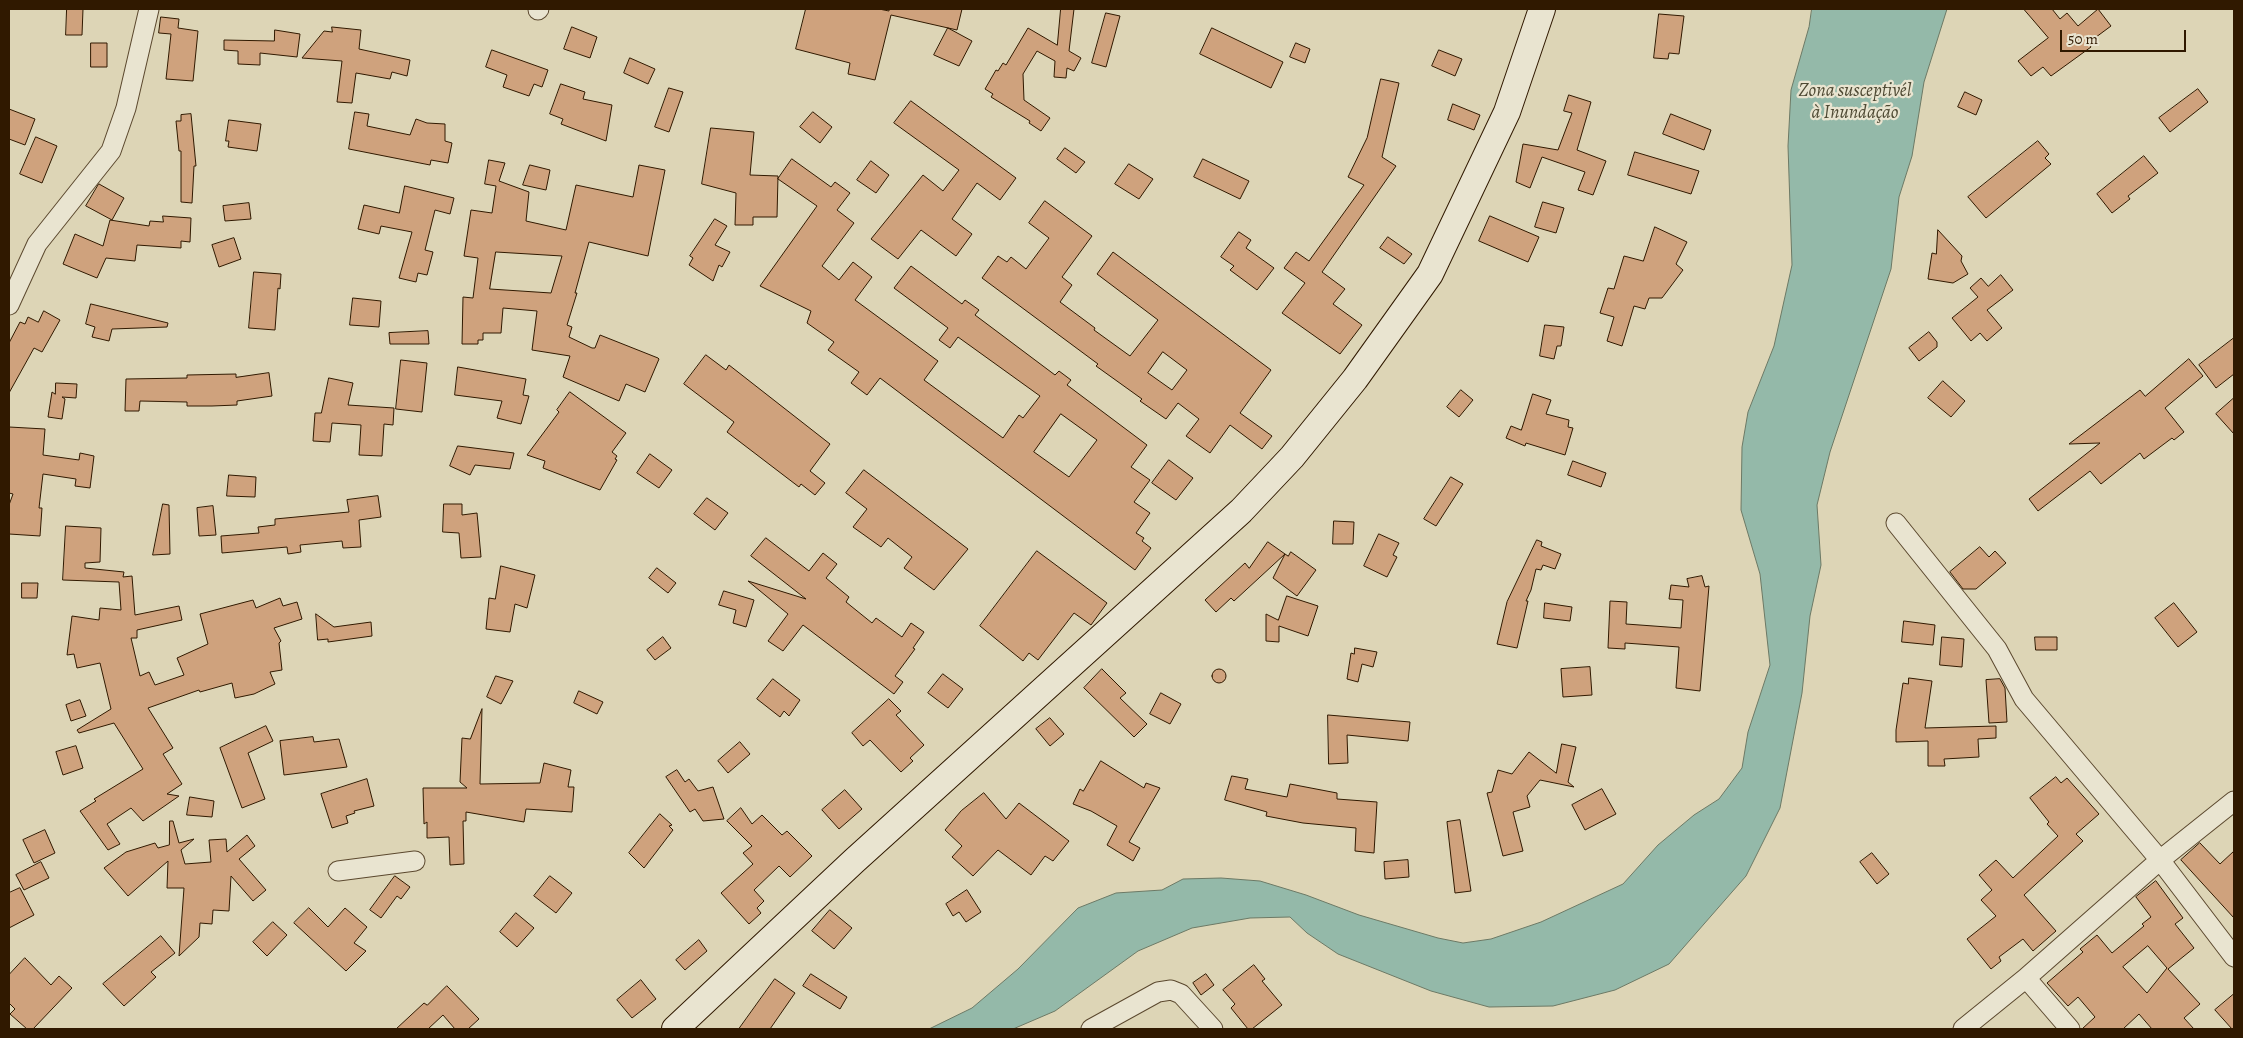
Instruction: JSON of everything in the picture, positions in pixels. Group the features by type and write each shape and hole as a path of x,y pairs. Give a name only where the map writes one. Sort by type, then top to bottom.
{"main road":[{"path":"675,1029 854,862 1234,518 1292,458 1355,378 1430,274 1507,112 1542,9"}],"street":[{"path":"9,305 37,244 111,151 126,108 149,9"},
{"path":"1896,523 1997,649 2024,699 2160,860 2234,957"},
{"path":"1963,1029 2026,978 2160,860 2234,802"},
{"path":"338,871 416,861"},
{"path":"2026,978 2070,1029"},
{"path":"1092,1029 1158,992 1171,990 1181,994 1214,1029"}],"water":[{"name":"Zona susceptivél à Inundação","path":"1812,9 1947,9 1924,82 1912,156 1899,197 1891,269 1830,452 1817,505 1821,565 1810,616 1802,693 1780,808 1746,876 1669,964 1615,990 1553,1006 1489,1007 1431,991 1338,954 1307,933 1290,917 1250,918 1192,928 1138,951 1055,1011 1013,1029 929,1029 972,1008 1018,969 1078,908 1116,893 1162,890 1183,879 1221,878 1260,881 1306,895 1359,915 1438,938 1463,943 1491,939 1541,922 1623,884 1658,845 1694,815 1719,799 1742,768 1748,732 1770,665 1760,574 1741,510 1742,447 1748,412 1774,346 1792,265 1788,146 1791,90 1809,27"}],"building":[{"path":"67,9 83,9 82,35 66,35"},
{"path":"806,9 879,9 889,11 889,9 962,9 957,30 891,15 875,80 848,74 850,63 796,49"},
{"path":"1061,9 1074,9 1069,51 1081,58 1074,71 1067,68 1066,78 1054,77 1055,61 1037,51 1023,74 1024,100 1050,118 1041,131 1029,123 1030,121 991,97 993,94 985,89 996,70 998,71 1003,63 1006,65 1028,28 1057,45"},
{"path":"2024,9 2052,9 2060,19 2067,13 2078,26 2098,9 2111,26 2088,43 2091,47 2051,76 2043,67 2031,76 2018,61 2048,38"},
{"path":"1106,13 1120,16 1106,67 1092,63"},
{"path":"1659,14 1684,16 1679,54 1669,53 1668,59 1654,58"},
{"path":"161,17 179,19 178,28 198,31 193,81 166,79 171,34 159,33"},
{"path":"332,27 361,30 359,49 410,60 407,76 392,72 390,79 356,73 352,103 337,102 342,61 302,58 324,31 332,32"},
{"path":"572,27 597,37 590,58 564,49"},
{"path":"948,28 972,41 959,66 934,55"},
{"path":"1212,28 1283,62 1271,88 1200,54"},
{"path":"275,30 300,34 297,57 260,53 260,65 238,64 238,51 224,50 224,40 274,41"},
{"path":"91,43 107,43 107,67 91,67"},
{"path":"1296,43 1310,49 1305,63 1290,57"},
{"path":"492,50 548,70 542,87 534,84 529,96 503,87 507,75 486,67"},
{"path":"1439,50 1462,59 1455,76 1432,66"},
{"path":"630,58 655,69 648,84 624,73"},
{"path":"1381,79 1399,83 1382,157 1396,166 1322,272 1345,289 1333,304 1362,325 1340,354 1282,313 1305,283 1284,268 1296,252 1309,261 1364,185 1348,177 1367,138"},
{"path":"561,84 585,92 583,99 612,105 606,141 561,124 563,119 550,114"},
{"path":"669,88 683,92 669,132 655,127"},
{"path":"2198,89 2208,102 2170,132 2159,118"},
{"path":"1965,92 1982,100 1976,115 1958,107"},
{"path":"1569,95 1591,102 1577,150 1606,161 1593,195 1578,190 1585,172 1542,157 1530,188 1516,182 1523,144 1558,150 1572,113 1564,111"},
{"path":"911,101 1016,178 1000,200 977,183 952,219 972,234 956,256 921,230 898,259 871,239 923,175 943,191 959,170 894,123"},
{"path":"1453,104 1480,115 1474,130 1448,120"},
{"path":"9,109 35,119 25,145 9,139"},
{"path":"355,112 369,114 367,126 410,135 416,119 427,123 445,124 445,141 452,143 448,163 431,160 430,165 349,149"},
{"path":"813,112 832,127 820,143 800,127"},
{"path":"191,114 196,166 194,166 192,203 181,202 181,151 179,151 176,121 181,121 181,115"},
{"path":"1671,114 1711,130 1704,150 1663,134"},
{"path":"229,120 261,124 257,151 228,147 229,141 226,141"},
{"path":"711,128 754,132 750,175 778,176 777,217 753,217 753,225 735,225 736,193 702,184"},
{"path":"36,137 57,146 42,183 20,174"},
{"path":"2038,141 2049,154 2045,158 2051,164 1986,218 1968,197"},
{"path":"1065,148 1085,162 1076,173 1057,159"},
{"path":"1635,152 1699,171 1691,194 1628,175"},
{"path":"2144,156 2158,173 2128,196 2130,199 2112,213 2097,194"},
{"path":"792,159 831,187 835,182 850,193 837,210 854,223 822,266 839,280 853,262 872,277 855,300 938,361 924,380 1003,438 1019,415 1023,418 1040,396 958,337 950,348 939,340 948,328 894,288 911,266 962,304 965,300 979,310 975,315 1055,375 1059,371 1071,380 1067,385 1147,445 1131,467 1150,480 1134,502 1150,513 1136,533 1144,538 1142,541 1151,548 1135,570 880,378 867,395 851,383 859,372 828,350 834,342 807,323 811,311 760,286 817,206 778,179","holes":["1061,414 1097,440 1069,477 1034,452"]},
{"path":"1203,159 1249,181 1240,199 1194,177"},
{"path":"489,160 505,163 499,181 529,192 526,221 566,230 576,185 633,197 639,165 665,170 648,256 589,242 567,325 572,327 569,337 592,348 595,348 600,335 658,358 645,392 626,384 619,401 563,377 570,356 532,350 537,311 503,308 501,333 483,333 483,340 478,340 478,344 462,344 463,297 473,298 478,258 464,256 471,210 492,213 496,186 485,184","holes":["496,252 562,256 551,293 490,289"]},
{"path":"871,161 889,175 876,193 857,180"},
{"path":"1129,164 1153,179 1139,199 1115,184"},
{"path":"530,165 550,170 546,190 523,185"},
{"path":"99,184 124,198 112,220 86,206"},
{"path":"405,186 454,198 450,214 435,210 425,250 433,252 427,275 418,273 416,282 399,278 412,232 381,226 379,234 358,229 364,205 399,213"},
{"path":"1045,201 1092,236 1062,277 1072,285 1060,302 1130,356 1158,320 1097,274 1113,252 1271,370 1240,413 1272,436 1262,449 1230,425 1210,453 1186,436 1199,419 1178,403 1166,419 1096,366 1098,364 982,278 998,256 1007,262 1011,257 1026,269 1049,238 1029,223","holes":["1163,352 1187,370 1172,390 1148,373"]},
{"path":"1543,202 1564,208 1556,233 1535,227"},
{"path":"249,203 251,219 225,221 223,206"},
{"path":"163,216 191,218 190,242 181,241 181,248 137,245 135,261 106,258 97,278 63,264 75,234 103,246 110,220 149,226 150,221 163,222"},
{"path":"1490,216 1539,237 1528,262 1479,241"},
{"path":"715,219 727,226 715,245 730,252 722,267 719,265 713,281 689,265 693,258 690,256"},
{"path":"1655,227 1687,242 1676,264 1683,270 1662,298 1649,298 1645,309 1634,306 1622,346 1607,341 1614,317 1600,313 1608,288 1614,289 1624,256 1643,261"},
{"path":"1938,230 1962,256 1961,261 1968,274 1953,283 1928,279 1932,253 1936,254"},
{"path":"1239,232 1251,240 1246,248 1274,268 1257,290 1230,270 1234,266 1221,257"},
{"path":"1388,237 1412,254 1404,264 1380,248"},
{"path":"234,238 241,259 219,267 212,245"},
{"path":"254,272 281,274 275,330 249,328"},
{"path":"2001,275 2013,290 1987,310 2002,328 1987,341 1980,333 1971,341 1952,318 1978,297 1970,288 1981,278 1988,286"},
{"path":"353,298 381,301 379,327 350,325"},
{"path":"91,304 168,323 167,327 112,329 109,341 92,337 95,327 86,324"},
{"path":"44,311 60,320 42,352 34,348 9,393 9,343 20,322 25,324 28,317 38,322"},
{"path":"1545,325 1564,327 1561,346 1557,346 1554,359 1540,356"},
{"path":"428,331 429,344 390,344 389,333"},
{"path":"1929,332 1937,342 1937,347 1919,361 1909,348"},
{"path":"2234,338 2234,374 2216,388 2199,365"},
{"path":"706,355 726,370 729,365 830,444 810,471 825,483 815,495 801,484 799,487 727,432 734,422 684,384"},
{"path":"2189,359 2203,376 2165,408 2184,432 2174,440 2172,438 2144,459 2140,453 2101,484 2090,471 2038,511 2029,499 2100,443 2069,444 2140,390 2145,396"},
{"path":"401,360 427,363 422,412 396,409"},
{"path":"458,367 526,379 523,395 529,396 521,424 497,418 502,401 455,395"},
{"path":"269,373 272,396 237,401 237,405 212,406 187,406 187,402 140,401 139,411 125,411 126,379 187,378 187,375 236,374 236,377"},
{"path":"329,378 353,383 348,405 394,408 393,425 384,424 382,456 359,455 361,425 332,423 330,442 313,441 315,413 321,413"},
{"path":"1943,381 1965,401 1951,417 1928,398"},
{"path":"56,383 77,384 76,398 62,397 65,399 62,419 48,417 52,392 55,394"},
{"path":"1461,390 1473,400 1459,417 1447,407"},
{"path":"570,392 626,433 612,452 617,456 615,459 617,460 600,490 543,468 545,461 527,455 559,412 557,410"},
{"path":"1533,394 1551,400 1546,414 1569,420 1568,427 1573,428 1565,455 1526,443 1525,446 1506,438 1511,426 1521,430"},
{"path":"2234,398 2234,434 2216,414"},
{"path":"9,427 45,429 43,455 79,460 80,453 94,456 90,488 75,486 76,479 43,474 39,508 42,508 40,536 9,534 9,505 13,494 9,493"},
{"path":"458,446 514,453 510,469 475,465 470,475 450,466"},
{"path":"650,454 672,470 659,488 637,473"},
{"path":"1169,460 1193,478 1176,500 1152,483"},
{"path":"1573,461 1606,473 1601,487 1568,475"},
{"path":"864,470 968,549 934,590 904,568 912,557 888,538 881,547 853,527 867,509 846,493"},
{"path":"229,475 256,477 255,497 227,496"},
{"path":"1451,477 1463,484 1436,526 1424,519"},
{"path":"378,496 381,517 359,520 361,547 343,548 342,541 300,545 301,552 288,554 287,547 222,553 221,536 259,533 258,527 275,525 275,519 349,512 347,500"},
{"path":"707,498 728,513 715,530 694,514"},
{"path":"163,504 169,505 170,554 153,555"},
{"path":"444,504 462,504 462,515 477,513 481,557 461,558 459,533 443,532"},
{"path":"213,506 216,535 199,536 197,508"},
{"path":"1334,521 1354,522 1353,544 1333,544"},
{"path":"66,526 101,528 100,562 85,563 85,568 124,572 123,577 132,576 135,615 179,606 182,620 137,630 137,638 131,638 140,676 149,672 155,685 184,675 177,658 208,644 200,614 253,600 256,608 280,598 283,606 297,602 302,619 274,628 281,641 279,643 282,670 270,672 275,684 254,694 235,698 232,683 200,692 199,690 148,708 173,748 163,754 182,784 167,794 179,796 143,821 131,808 107,824 120,844 108,850 80,811 96,801 94,799 143,769 114,723 79,733 77,730 111,709 100,663 77,668 74,654 67,655 72,616 99,620 100,608 121,610 119,582 63,580"},
{"path":"1379,534 1399,543 1393,555 1397,557 1387,577 1364,566"},
{"path":"766,538 809,571 823,553 837,564 826,578 849,597 846,602 872,623 876,618 902,637 911,623 924,632 913,648 915,649 895,676 903,682 894,694 803,625 783,651 768,641 788,614 748,581 806,599 751,556"},
{"path":"1537,540 1542,542 1541,546 1561,554 1555,569 1543,565 1541,570 1536,569 1526,601 1528,601 1517,648 1497,644 1507,602"},
{"path":"1268,542 1285,554 1234,601 1231,598 1216,612 1205,600 1245,563 1249,568"},
{"path":"1980,547 1989,557 1995,551 2006,563 1976,589 1963,589 1950,572"},
{"path":"1037,551 1107,603 1091,625 1074,613 1038,660 1029,653 1023,661 980,626"},
{"path":"1291,552 1316,570 1297,596 1273,578 1285,554 1288,556"},
{"path":"501,566 535,575 527,608 515,604 510,632 486,629 489,598 495,599"},
{"path":"657,568 676,583 668,593 649,578"},
{"path":"1702,576 1705,587 1709,586 1700,691 1676,688 1679,647 1625,643 1625,649 1608,648 1610,601 1627,602 1626,624 1681,628 1683,600 1669,599 1671,585 1689,587 1687,579"},
{"path":"22,583 38,583 37,598 22,598"},
{"path":"724,591 754,600 746,627 733,623 736,610 719,605"},
{"path":"1287,596 1318,606 1308,636 1279,626 1279,642 1266,641 1266,614 1278,620"},
{"path":"1545,603 1572,607 1570,621 1544,618"},
{"path":"2174,603 2197,632 2178,647 2155,618"},
{"path":"316,614 334,627 371,622 372,636 328,642 328,639 318,640"},
{"path":"1904,621 1935,625 1933,645 1902,642"},
{"path":"663,637 671,648 655,660 647,650"},
{"path":"1942,637 1964,639 1962,667 1940,665"},
{"path":"2035,637 2057,637 2057,650 2036,650"},
{"path":"1355,648 1377,652 1373,667 1362,664 1358,682 1347,679 1351,653 1354,654"},
{"path":"1590,667 1592,695 1563,697 1561,669"},
{"path":"1102,669 1126,693 1120,698 1147,724 1134,737 1084,688"},
{"path":"1219,669 1224,671 1226,676 1224,681 1219,683 1214,681 1212,676 1214,671"},
{"path":"943,674 963,689 948,708 928,693"},
{"path":"496,676 513,681 501,704 487,697"},
{"path":"1909,678 1932,681 1925,728 1996,726 1996,738 1978,739 1979,757 1944,759 1945,766 1928,766 1928,741 1896,742 1903,683 1908,684"},
{"path":"773,679 800,700 789,716 784,711 780,717 757,699"},
{"path":"2000,679 2005,688 2007,722 1989,723 1986,680"},
{"path":"579,691 603,702 597,714 574,703"},
{"path":"1161,693 1181,704 1170,724 1150,714"},
{"path":"889,699 901,711 896,715 924,745 910,758 913,761 901,772 870,740 863,746 852,733"},
{"path":"80,700 86,716 71,721 66,705"},
{"path":"482,709 480,784 540,783 544,763 571,770 568,787 574,787 572,812 526,809 524,822 466,812 466,821 463,821 464,864 450,865 449,837 427,838 427,822 424,824 423,788 467,788 460,782 462,738 470,739"},
{"path":"1328,715 1410,722 1408,741 1347,735 1348,763 1329,764"},
{"path":"1050,718 1064,734 1050,746 1036,729"},
{"path":"266,726 273,741 248,753 265,799 242,808 220,748"},
{"path":"313,737 314,742 339,739 347,767 284,775 280,741"},
{"path":"740,742 750,754 728,773 718,761"},
{"path":"1562,744 1576,747 1568,782 1574,787 1540,780 1527,796 1530,807 1513,812 1523,851 1503,856 1487,793 1492,792 1498,770 1512,774 1529,752 1556,773"},
{"path":"76,746 83,768 63,775 56,752"},
{"path":"1101,761 1144,788 1146,783 1160,788 1129,842 1140,848 1133,861 1107,845 1117,826 1091,811 1073,804 1080,789 1083,791"},
{"path":"677,770 685,782 689,779 698,791 713,787 724,819 703,821 695,809 690,812 666,777"},
{"path":"1232,776 1248,779 1245,789 1287,797 1290,784 1337,793 1337,799 1377,802 1374,853 1355,851 1356,828 1303,823 1266,816 1267,812 1225,800"},
{"path":"2056,777 2061,783 2067,778 2099,814 2076,834 2083,841 2024,895 2056,931 2033,951 2023,939 1999,957 2001,961 1991,969 1967,939 1996,916 1981,900 1992,890 1979,875 1996,860 2013,878 2058,836 2047,824 2049,822 2030,798"},
{"path":"367,779 374,806 354,811 355,813 346,816 348,823 332,828 321,794"},
{"path":"1602,789 1616,814 1585,830 1572,805"},
{"path":"845,790 862,809 839,829 822,810"},
{"path":"984,793 1006,819 1019,803 1069,841 1053,861 1045,856 1031,875 998,850 973,876 952,857 962,846 945,830 961,811"},
{"path":"190,797 214,801 212,817 187,815"},
{"path":"741,808 752,824 762,815 782,835 787,831 812,856 790,877 779,866 754,890 764,901 757,908 761,913 749,924 721,893 753,864 743,853 752,846 727,821"},
{"path":"660,814 672,825 669,826 673,830 644,868 629,853"},
{"path":"1460,820 1471,891 1455,893 1447,822"},
{"path":"170,821 173,821 179,843 194,839 181,850 185,864 211,862 209,840 226,839 227,852 247,835 255,846 239,859 266,890 253,901 231,876 229,911 213,910 212,924 200,923 199,937 179,956 184,888 167,888 168,861 128,896 104,868 126,852 155,843 158,848 169,845"},
{"path":"45,830 55,853 34,863 23,840"},
{"path":"2200,843 2220,864 2234,851 2234,918 2181,860"},
{"path":"1872,853 1889,874 1877,884 1860,862"},
{"path":"1408,860 1409,877 1385,879 1384,862"},
{"path":"41,862 49,878 24,890 16,875"},
{"path":"395,876 410,887 401,899 397,896 381,918 370,910"},
{"path":"550,876 572,893 556,913 534,896"},
{"path":"2156,881 2183,918 2175,924 2194,948 2168,969 2200,1004 2184,1018 2194,1029 2152,1029 2139,1014 2123,1029 2082,1029 2095,1017 2078,997 2068,1006 2047,983 2083,952 2080,949 2097,935 2112,953 2144,926 2142,924 2151,917 2136,897","holes":["2148,946 2167,968 2147,993 2123,967"]},
{"path":"20,888 34,915 9,928 9,893"},
{"path":"967,890 981,912 966,922 959,912 953,916 946,904"},
{"path":"309,908 328,927 345,908 367,927 354,943 366,951 346,971 294,923"},
{"path":"830,910 852,928 834,949 812,931"},
{"path":"516,913 534,928 517,947 500,932"},
{"path":"273,922 287,935 267,956 253,942"},
{"path":"161,936 175,953 151,972 156,977 124,1006 103,984"},
{"path":"699,940 707,951 685,970 676,960"},
{"path":"25,958 51,985 59,976 72,988 33,1029 27,1029 10,1014 15,1009 9,1003 9,975"},
{"path":"1254,965 1265,979 1262,981 1282,1005 1252,1029 1248,1029 1231,1008 1235,1004 1223,990"},
{"path":"811,974 847,997 840,1009 803,986"},
{"path":"1206,974 1214,985 1201,995 1193,983"},
{"path":"775,979 795,993 770,1029 739,1029"},
{"path":"641,980 656,999 632,1018 617,1000"},
{"path":"447,986 479,1019 468,1029 455,1029 443,1015 428,1029 396,1029 424,1003 427,1005"},
{"path":"2234,994 2234,1029 2232,1029 2215,1010"}]}
